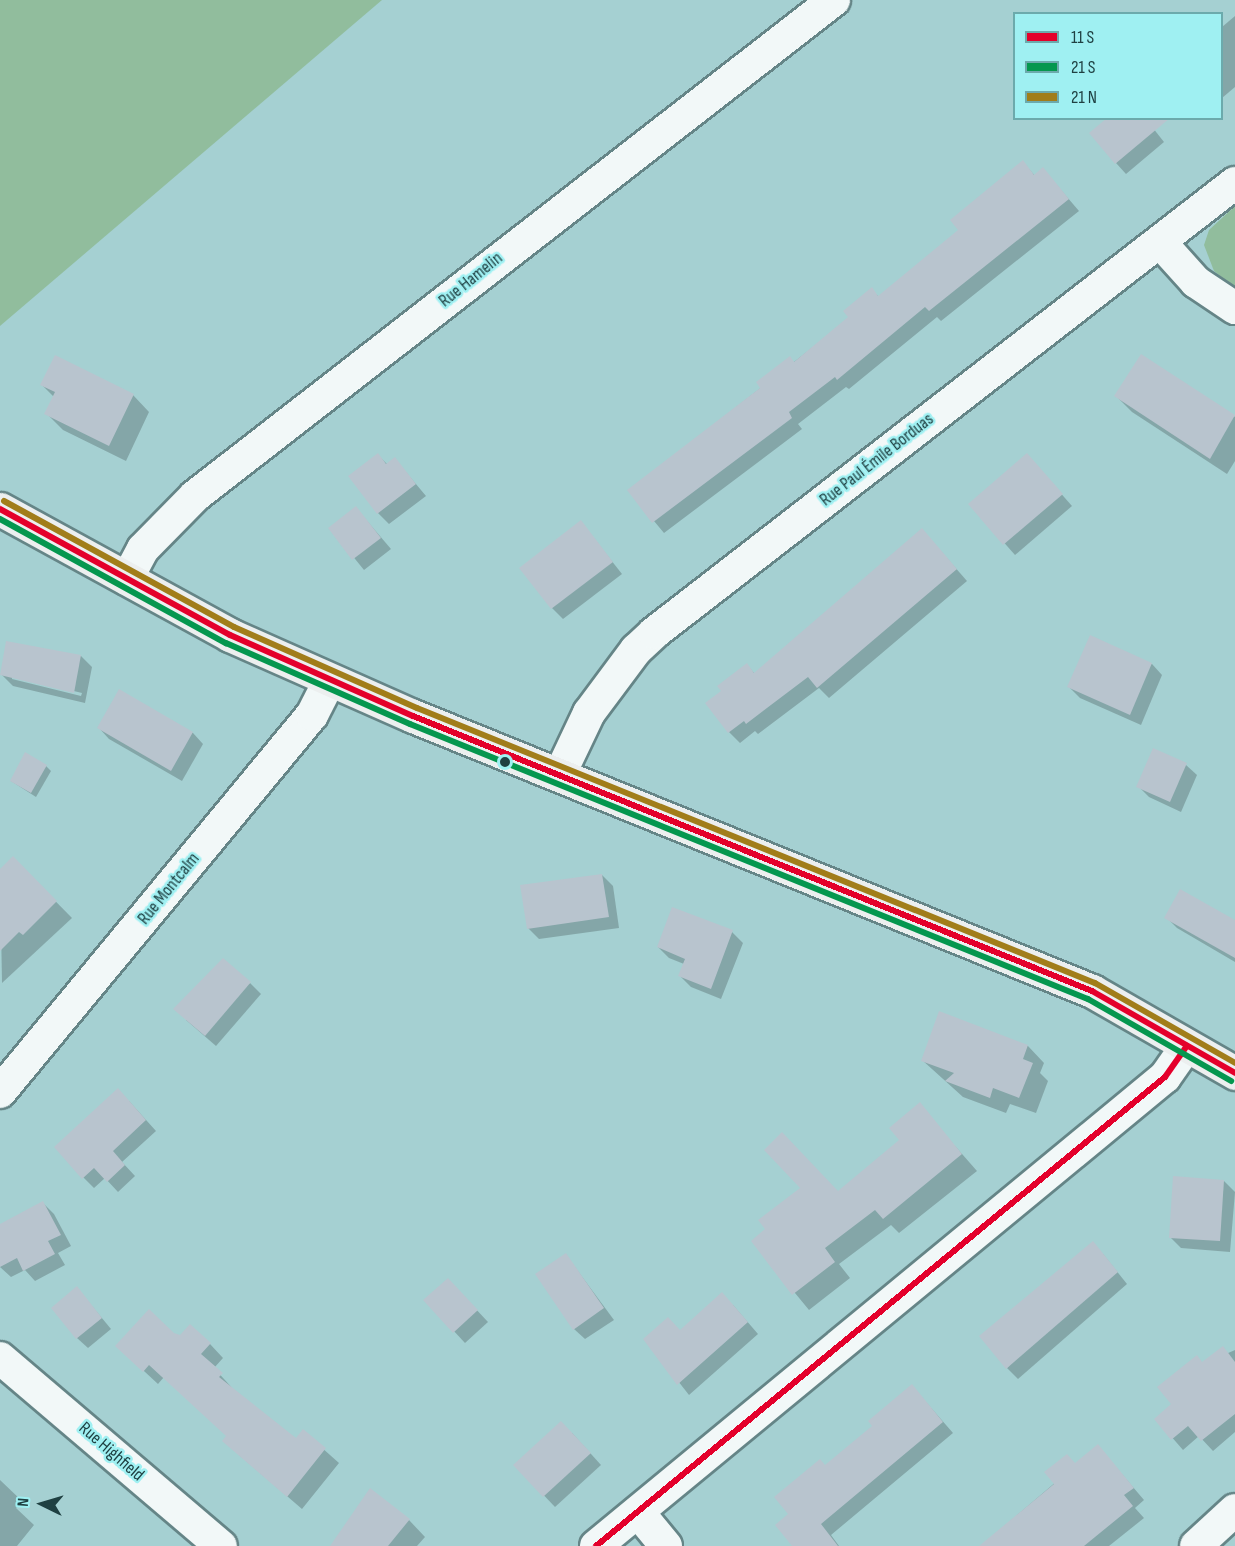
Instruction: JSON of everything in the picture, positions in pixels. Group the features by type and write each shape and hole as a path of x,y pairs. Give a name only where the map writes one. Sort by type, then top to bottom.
{"street":[{"name":"Rue Hamelin","path":"127,579 143,549 195,496 834,0"},
{"name":"Rue Paul Émile Borduas","path":"561,774 594,706 654,633 1235,183"},
{"path":"1160,242 1196,282 1235,308"},
{"path":"0,509 230,635 330,680 1092,992 1235,1073"},
{"name":"Rue Montcalm","path":"0,1092 312,715 330,680"},
{"path":"596,1546 1165,1077 1186,1046"},
{"name":"Rue Highfield","path":"0,1358 221,1546"},
{"path":"1196,1546 1235,1510"},
{"path":"638,1512 666,1546"}],"green space":[{"path":"0,0 382,0 0,326"},
{"path":"1235,206 1235,288 1214,271 1204,245 1209,230"}],"building":[{"path":"1105,120 1168,120 1115,164 1089,133"},
{"path":"1023,160 1034,175 1043,167 1069,199 929,311 925,307 837,380 835,377 789,412 792,418 652,523 627,490 760,388 756,382 790,356 794,362 848,317 843,311 872,287 878,296 958,230 950,220"},
{"path":"1141,354 1235,415 1210,459 1114,396"},
{"path":"55,355 134,394 109,446 44,414 55,392 40,385"},
{"path":"378,453 386,464 395,457 416,484 377,514 348,476"},
{"path":"1027,453 1063,494 1003,545 968,504"},
{"path":"356,506 381,538 352,560 328,528"},
{"path":"581,520 613,562 551,609 519,568"},
{"path":"922,528 957,569 817,688 808,677 746,724 744,721 728,733 705,703 721,691 717,686 747,663 754,673"},
{"path":"1090,635 1152,663 1130,715 1067,687"},
{"path":"6,641 81,655 74,693 0,675"},
{"path":"119,689 193,732 171,771 97,728"},
{"path":"1153,748 1187,763 1170,802 1136,787"},
{"path":"25,752 47,765 31,793 10,781"},
{"path":"13,856 57,901 23,935 19,932 0,951 0,869"},
{"path":"602,874 609,917 527,929 520,885"},
{"path":"1180,889 1235,920 1235,958 1164,918"},
{"path":"672,907 733,930 711,989 678,976 685,959 657,947"},
{"path":"223,958 251,982 205,1036 173,1009"},
{"path":"939,1011 1028,1045 1023,1059 1033,1063 1019,1098 993,1088 990,1098 945,1081 954,1073 921,1061"},
{"path":"118,1088 146,1120 113,1151 125,1165 107,1182 94,1168 82,1179 54,1147"},
{"path":"920,1102 962,1154 883,1219 875,1210 825,1248 835,1262 792,1295 751,1241 765,1229 758,1220 800,1188 764,1150 782,1132 838,1191 899,1140 889,1128"},
{"path":"1173,1176 1224,1180 1220,1241 1169,1238"},
{"path":"43,1201 61,1235 48,1241 55,1254 23,1271 17,1258 0,1267 0,1224"},
{"path":"1093,1241 1118,1272 1006,1369 979,1336"},
{"path":"566,1253 604,1308 573,1330 535,1274"},
{"path":"448,1278 478,1310 453,1333 423,1300"},
{"path":"77,1286 102,1318 76,1339 51,1308"},
{"path":"722,1292 748,1322 677,1385 643,1339 668,1317 680,1330"},
{"path":"149,1309 174,1333 180,1335 190,1324 211,1343 201,1354 223,1373 219,1377 296,1438 303,1429 326,1448 287,1497 222,1441 226,1436 149,1365 143,1372 115,1346"},
{"path":"1223,1346 1235,1362 1235,1414 1201,1441 1188,1426 1171,1440 1154,1419 1171,1404 1157,1387 1197,1355 1202,1362"},
{"path":"912,1384 943,1422 821,1524 838,1546 792,1546 775,1525 788,1514 774,1497 820,1459 825,1465 872,1426 868,1421"},
{"path":"561,1421 591,1453 543,1497 513,1465"},
{"path":"1098,1444 1134,1488 1124,1495 1133,1506 1084,1546 979,1546 1054,1484 1044,1472 1067,1454 1075,1463"},
{"path":"370,1488 410,1519 388,1546 330,1546"}],"transit line":[{"path":"4,501 234,627 417,708 1095,983 1235,1063"},
{"path":"0,509 230,635 413,716 1092,991 1235,1073"},
{"path":"0,519 226,643 410,724 1088,999 1231,1081"},
{"path":"596,1546 1165,1077 1187,1046"}]}
